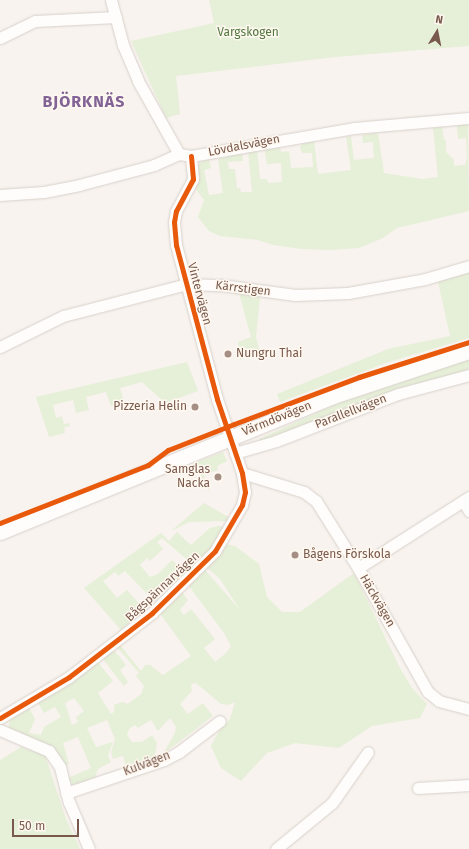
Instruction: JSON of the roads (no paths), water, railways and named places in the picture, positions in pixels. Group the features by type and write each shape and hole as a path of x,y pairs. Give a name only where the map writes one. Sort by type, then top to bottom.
{"main road":[{"name":"Värmdövägen","path":"0,532 366,384 469,351"}],"street":[{"path":"0,195 44,192 79,185 154,165 179,154 138,81 123,45 111,0"},
{"path":"0,38 35,21 116,17"},
{"name":"Lövdalsvägen","path":"179,154 191,156 354,128 469,118"},
{"name":"Vintervägen","path":"191,156 193,179 176,211 174,222 176,245 210,376 230,438"},
{"name":"Kärrstigen","path":"0,347 63,316 187,284 221,285 295,296 348,293 425,279 469,266"},
{"name":"Parallellvägen","path":"235,453 276,441 398,394 469,375"},
{"name":"Bågspännarvägen","path":"0,718 84,667 152,613 193,576 221,544 242,505 245,492 242,473 230,438"},
{"name":"Häckvägen","path":"242,473 312,497 358,568 428,692 439,701 469,709"},
{"path":"358,568 466,499 469,512"},
{"name":"Kulvägen","path":"66,793 164,760 179,752 220,721"},
{"path":"0,730 49,751 60,767 66,793 89,849"},
{"path":"276,849 332,803 368,752"},
{"path":"418,788 469,785"}],"place":[{"name":"Nungru Thai","path":"228,354"},
{"name":"Pizzeria Helin","path":"195,407"},
{"name":"Samglas Nacka","path":"218,477"},
{"name":"Bågens Förskola","path":"295,555"}],"district":[{"name":"BJÖRKNÄS","path":"84,102"}],"park label":[{"name":"Vargskogen","path":"248,33"}]}
